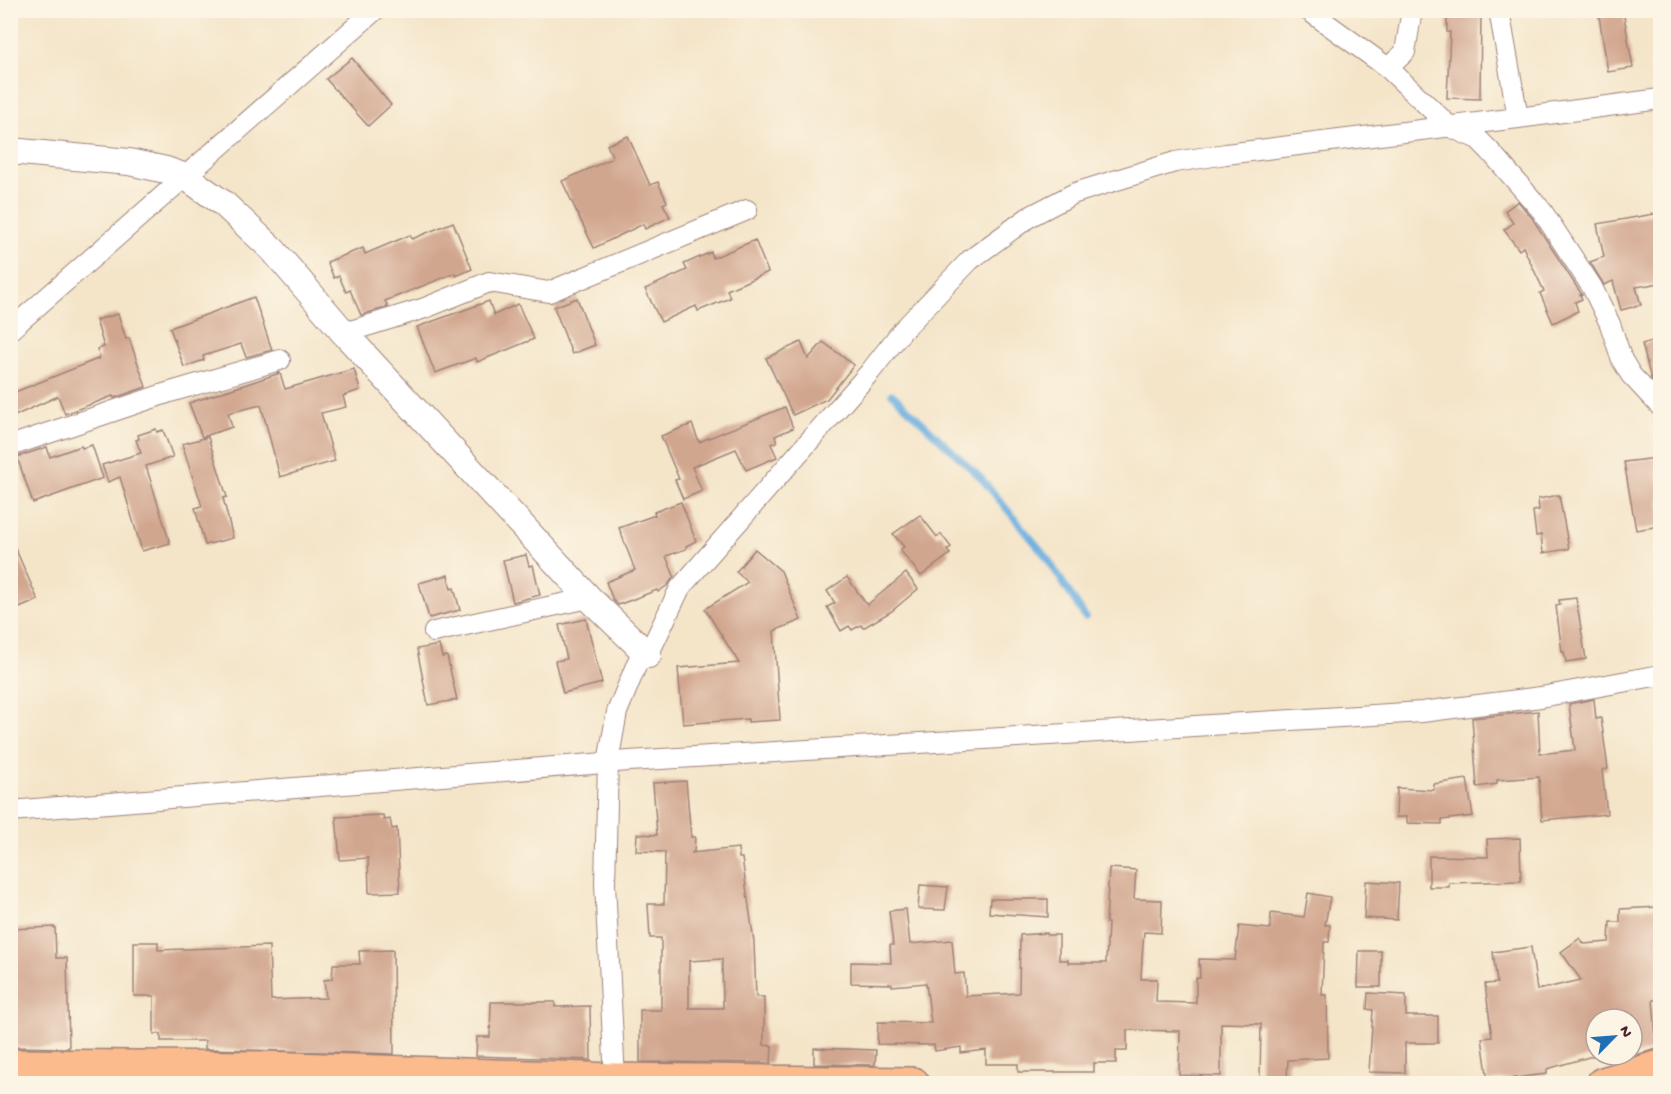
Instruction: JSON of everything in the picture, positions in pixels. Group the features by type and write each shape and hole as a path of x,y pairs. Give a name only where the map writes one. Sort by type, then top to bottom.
{"highway":[{"path":"10,1066 239,1076 913,1083"},
{"path":"1603,1083 1660,1067"}],"street":[{"path":"10,330 375,10"},
{"path":"1308,10 1388,68 1450,127 1478,139 1542,211 1593,287 1631,375 1660,406"},
{"path":"1388,68 1405,52 1412,10"},
{"path":"1499,10 1518,118"},
{"path":"615,1080 605,884 608,762 617,712 638,661 648,655 680,588 870,372 902,331 970,260 1029,217 1075,193 1175,162 1660,99"},
{"path":"10,151 129,162 166,170 186,177 224,204 273,250 344,333 589,598 648,655"},
{"path":"344,333 425,308 489,282 549,292 747,210"},
{"path":"10,446 167,393 280,360"},
{"path":"434,632 589,598"},
{"path":"10,811 608,762 1422,712 1541,697 1660,675"}],"building":[{"path":"1447,10 1481,10 1480,99 1447,98 1450,32 1447,32"},
{"path":"1598,10 1623,10 1633,68 1608,72"},
{"path":"352,58 391,105 368,126 326,79"},
{"path":"628,136 650,185 658,182 667,202 663,204 670,217 645,229 643,224 594,248 562,181 613,158 607,145"},
{"path":"1518,201 1532,218 1582,295 1580,295 1582,299 1575,302 1578,311 1553,323 1540,293 1544,291 1523,247 1519,250 1504,230 1513,223 1505,211"},
{"path":"1660,213 1660,283 1636,287 1641,305 1621,310 1613,281 1604,285 1590,262 1604,257 1597,224"},
{"path":"453,222 472,269 456,276 455,273 385,301 388,307 361,315 350,290 346,292 339,276 334,278 327,262 363,248 365,254 410,235 412,239"},
{"path":"755,240 768,272 727,290 730,298 698,311 696,306 661,322 645,289 687,270 684,264 711,252 713,258"},
{"path":"254,297 272,350 246,357 241,344 203,356 204,360 184,367 170,328"},
{"path":"577,298 595,345 572,354 554,307"},
{"path":"489,301 494,315 518,304 534,339 477,362 476,358 435,373 417,327"},
{"path":"118,314 146,387 114,398 113,396 65,414 58,396 10,418 10,394 100,358 97,349 104,347 96,320"},
{"path":"1660,339 1660,389 1651,379 1642,344"},
{"path":"801,342 808,359 823,342 854,365 827,399 793,415 766,358"},
{"path":"354,369 360,390 343,396 346,407 321,413 335,461 280,477 261,405 228,413 232,427 202,437 189,403 280,373 285,389"},
{"path":"785,407 793,428 775,436 777,442 771,444 777,457 746,470 736,449 692,467 702,491 683,499 675,480 679,479 661,436 692,424 699,442"},
{"path":"156,429 157,432 163,430 173,457 146,466 170,543 142,551 120,477 108,482 102,465 141,453 136,440 139,439 138,435"},
{"path":"208,437 227,497 223,498 233,538 205,545 195,508 202,506 182,444"},
{"path":"92,445 103,478 33,503 17,457 47,447 50,457 81,446 82,448"},
{"path":"1657,458 1660,526 1636,530 1624,462"},
{"path":"1559,495 1569,549 1543,553 1541,535 1536,536 1533,511 1539,510 1538,499"},
{"path":"681,502 696,541 686,546 686,549 666,556 674,576 668,585 658,592 657,590 618,605 613,600 606,582 635,570 619,528 655,515 654,512"},
{"path":"920,515 937,537 941,534 951,547 947,550 950,554 921,576 900,550 904,547 893,534"},
{"path":"10,536 38,600 10,612"},
{"path":"755,549 781,571 801,620 774,631 780,720 748,722 748,719 683,724 678,668 739,663 705,609 748,582 736,572"},
{"path":"526,555 529,566 533,565 540,595 513,602 503,560"},
{"path":"906,573 918,589 892,611 863,628 861,625 852,630 849,626 841,631 827,607 835,603 827,591 847,577 867,605"},
{"path":"448,575 460,610 429,618 419,583"},
{"path":"1576,598 1586,659 1566,662 1564,652 1562,652 1556,606 1560,605 1559,600"},
{"path":"586,619 602,683 563,693 555,661 567,659 559,625"},
{"path":"439,645 442,657 447,656 457,700 428,705 417,649"},
{"path":"1594,699 1596,719 1601,718 1608,769 1602,770 1607,814 1542,820 1539,777 1497,780 1497,784 1477,787 1472,718 1538,711 1540,754 1575,750 1569,704"},
{"path":"1467,779 1473,816 1442,820 1442,824 1407,823 1407,817 1396,817 1397,788 1434,790 1434,784"},
{"path":"686,781 691,837 695,837 694,852 691,853 738,848 739,858 742,858 754,942 756,997 764,997 764,1045 772,1046 771,1063 640,1062 640,1010 661,1010 661,938 650,938 648,904 664,904 665,852 636,851 637,834 657,835 653,783","holes":["722,959 723,1008 689,1008 689,961"]},
{"path":"383,815 384,820 390,819 392,829 397,828 400,892 369,893 368,858 340,860 336,817"},
{"path":"1520,838 1521,881 1449,883 1449,887 1429,887 1429,856 1488,857 1487,839"},
{"path":"1109,868 1136,870 1134,899 1162,900 1161,933 1144,932 1142,958 1141,979 1157,979 1156,1002 1196,1003 1196,978 1200,978 1199,959 1235,960 1239,926 1270,929 1271,913 1304,917 1308,893 1330,897 1325,925 1330,925 1329,942 1324,942 1322,995 1327,995 1328,1058 1288,1060 1287,1078 1260,1078 1261,1024 1221,1023 1221,1076 1179,1075 1180,1031 1127,1030 1127,1051 1116,1051 1116,1063 1094,1063 1094,1072 1018,1072 1018,1064 986,1064 986,1050 961,1053 961,1047 935,1051 934,1045 877,1044 878,1022 931,1023 926,983 892,986 892,984 851,983 851,962 891,963 890,945 893,945 889,911 906,909 910,944 952,940 955,974 964,973 966,996 1019,993 1020,935 1047,933 1047,935 1059,935 1059,960 1068,960 1068,963 1106,963"},
{"path":"1366,881 1399,883 1397,920 1364,918"},
{"path":"920,885 948,887 945,910 918,909"},
{"path":"990,899 1048,899 1048,917 989,913"},
{"path":"1660,907 1660,1000 1653,1000 1657,1049 1644,1053 1644,1007 1584,1007 1584,1058 1547,1069 1547,1074 1488,1081 1482,1038 1492,1037 1485,984 1497,983 1493,952 1531,947 1537,990 1581,980 1561,952 1580,938 1584,944 1609,942 1610,922 1620,922 1620,909"},
{"path":"55,927 56,958 67,958 69,1048 10,1047 10,929"},
{"path":"134,942 158,942 158,950 269,946 271,1000 326,998 324,980 332,979 333,964 360,964 359,951 393,950 394,1054 205,1049 205,1041 161,1041 161,1034 154,1034 154,996 134,996"},
{"path":"1359,951 1381,951 1381,987 1358,987"},
{"path":"1368,993 1406,995 1406,1016 1438,1016 1438,1043 1405,1043 1405,1073 1369,1072 1373,1010 1367,1009"},
{"path":"491,1002 555,1002 555,1007 590,1006 591,1060 476,1056 477,1037 490,1037"},
{"path":"814,1048 876,1050 875,1065 814,1064"}],"waterway":[{"path":"892,394 981,478 1045,555 1085,617"}]}
